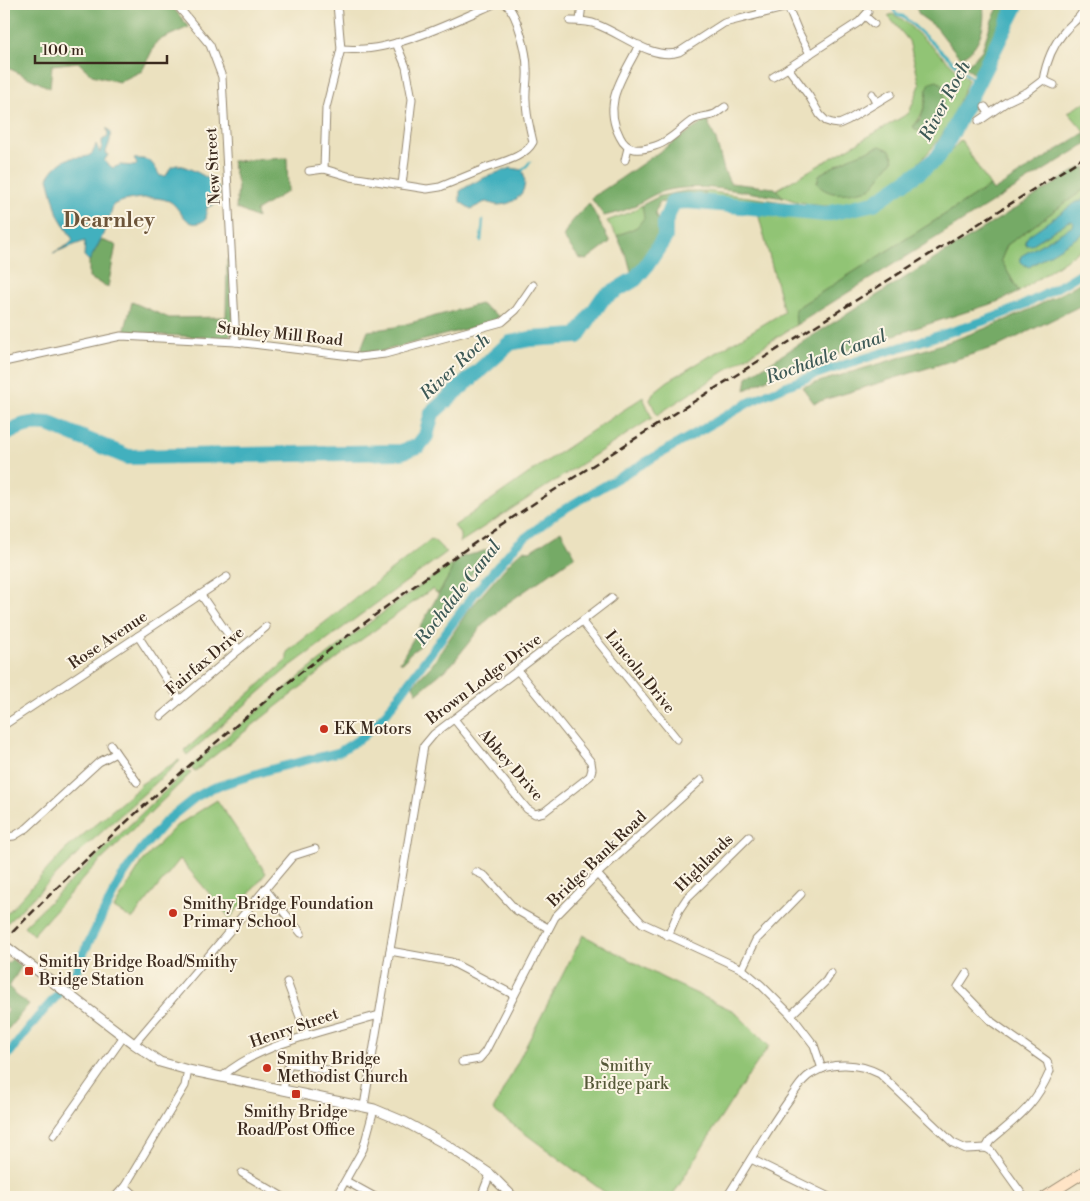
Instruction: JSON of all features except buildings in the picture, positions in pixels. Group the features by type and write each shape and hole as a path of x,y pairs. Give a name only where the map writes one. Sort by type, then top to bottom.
{"main road":[{"path":"1045,1197 1086,1171"}],"street":[{"name":"New Street","path":"176,4 210,45 222,77 236,342"},
{"path":"324,169 326,108 340,49 337,4"},
{"path":"340,49 365,49 396,43 451,23 494,4"},
{"path":"309,171 324,169 351,177 427,189 440,188 522,153 530,147 533,142 525,98 527,68 524,49 513,14 506,4"},
{"path":"580,21 582,4"},
{"path":"759,4 761,14"},
{"path":"979,121 987,110 1028,92 1043,80 1046,66 1058,40 1083,13 1086,4"},
{"path":"570,21 595,24 657,53 672,54 679,52 724,23 791,5 798,32 810,54"},
{"path":"773,77 859,22 866,14 874,24"},
{"path":"396,43 406,67 412,99 402,185"},
{"path":"640,45 615,93 612,103 614,127 628,148 642,149 658,146 694,119 715,114 725,108"},
{"path":"788,68 809,96 820,115 826,121 840,128 848,120 891,94"},
{"path":"1043,80 1054,85"},
{"path":"872,94 876,102"},
{"path":"625,160 628,148"},
{"name":"Stubley Mill Road","path":"4,362 121,336 236,342 359,357 385,354 502,322 516,310 533,285"},
{"name":"Rose Avenue","path":"4,725 227,577"},
{"path":"201,595 239,650"},
{"name":"Brown Lodge Drive","path":"364,1106 424,746 434,734 612,598"},
{"name":"Lincoln Drive","path":"582,622 676,739"},
{"name":"Fairfax Drive","path":"160,716 266,627"},
{"path":"138,636 180,700"},
{"name":"Abbey Drive","path":"454,719 527,809 535,814 544,812 590,776 591,762 518,671"},
{"path":"111,745 137,782"},
{"path":"4,837 14,836 27,828 99,762 116,753"},
{"name":"Bridge Bank Road","path":"462,1062 479,1059 485,1052 555,917 597,874 701,780"},
{"name":"Highlands","path":"668,936 679,910 687,898 749,837"},
{"path":"134,1044 293,856 315,849"},
{"path":"476,872 485,876 516,910 548,928"},
{"path":"597,874 642,923 742,968 762,985 791,1015 814,1045 822,1069"},
{"path":"265,889 301,933"},
{"path":"742,968 756,940 801,894"},
{"path":"4,945 160,1062 188,1070 374,1109 405,1122 447,1146 490,1174 513,1197"},
{"path":"390,952 451,962 514,994"},
{"path":"791,1015 826,981 831,973"},
{"path":"967,973 958,987 992,1022 1047,1061 1050,1071 1044,1086 1032,1104 990,1141 986,1148"},
{"path":"287,982 307,1036"},
{"name":"Henry Street","path":"223,1076 235,1065 256,1054 307,1036 379,1015"},
{"path":"54,1135 124,1036"},
{"path":"283,1089 289,1063 328,1070"},
{"path":"727,1197 781,1111 804,1079 822,1069 840,1065 855,1065 868,1068 880,1074 953,1143 966,1149 986,1148 990,1151 1024,1197"},
{"path":"114,1197 125,1186 185,1086 188,1070"},
{"path":"336,1197 363,1149 374,1109"},
{"path":"751,1159 829,1197"},
{"path":"242,1173 283,1197"},
{"path":"481,1197 490,1174"},
{"path":"346,1181 375,1197"},
{"path":"125,1186 137,1197"}],"green space":[{"path":"4,4 170,4 189,27 157,41 142,71 119,82 92,75 78,62 52,65 50,88 4,66"},
{"path":"915,4 983,4 984,19 978,41 962,57 957,54 936,27 919,15"},
{"path":"1000,4 1013,4 977,76 963,66 973,60 982,50 992,20"},
{"path":"892,14 902,19 968,80 946,129 917,165 885,189 867,198 849,204 830,206 810,204 784,196 776,190 909,113 920,85 909,41 888,16","holes":["943,85 942,103 934,122 930,128 916,130 913,127 923,109 927,89","849,158 879,177 870,189 833,193 817,183 820,174"]},
{"path":"937,81 943,85 944,103 930,128 919,131 913,127 921,118 930,83"},
{"path":"1086,102 1086,133 1068,112"},
{"path":"707,120 716,140 724,170 730,183 775,188 783,198 725,189 682,188 663,191 635,206 604,216 591,198"},
{"path":"1086,133 1086,144 796,325 795,309 990,186 993,191"},
{"path":"961,140 990,186 795,309 796,325 657,415 650,400 654,392 668,381 784,312 758,213 818,220 847,216 882,205 936,167"},
{"path":"880,146 890,150 894,159 870,189 842,194 828,192 817,183 820,174 849,158"},
{"path":"287,158 288,191 256,211 257,218 236,208 238,187 232,161"},
{"path":"1086,167 1086,188 1007,245 1001,260 1019,292 997,302 785,370 745,390 747,377 1078,169"},
{"path":"1086,188 1086,246 1019,292 1001,260 1007,245"},
{"path":"686,191 705,191 704,198 681,198 659,203 655,213 661,239 633,279 628,260 617,236 637,227 644,218 642,205 660,196"},
{"path":"705,191 820,207 842,208 823,210 704,198"},
{"path":"589,203 610,242 586,260 579,258 563,237 569,225"},
{"path":"642,205 645,218 637,227 617,236 607,221 633,211"},
{"path":"101,240 116,245 108,287 89,278 89,261"},
{"path":"227,259 229,260 234,330 230,335 222,338 124,333 132,302 169,318 226,317"},
{"path":"1086,279 1086,303 999,346 814,403 802,387 912,354 983,329 1053,298"},
{"path":"480,304 501,318 497,321 375,353 359,354 368,331 395,327"},
{"path":"643,397 652,418 459,543 460,534 454,526"},
{"path":"561,531 575,556 509,602 484,623 452,664 417,693 413,685 432,665 467,612 512,560 523,550 530,551"},
{"path":"431,539 447,552 289,667 187,755 184,751 287,660 287,652"},
{"path":"497,545 469,577 420,646 409,654 404,662 400,662 456,561 459,558"},
{"path":"454,563 449,576 438,594 432,589 354,645 195,771 190,767 352,636 419,586"},
{"path":"179,760 84,848 4,926 4,917 65,850 141,784"},
{"path":"187,770 191,773 90,871 33,935 24,926"},
{"path":"217,800 266,873 230,918 180,859 132,919 114,908 143,861 176,826"},
{"name":"Smithy Bridge park","path":"583,935 665,979 734,1011 769,1046 731,1102 672,1197 611,1197 493,1110"},
{"path":"12,959 21,967 9,987 17,996 29,1004 4,1034 4,1016 8,1011 4,1006 4,967"}],"water":[{"path":"107,128 111,136 106,152 108,155 104,161 113,168 120,165 135,166 137,164 134,159 144,159 153,164 160,176 166,176 171,167 182,166 201,174 217,186 220,193 216,204 207,207 206,219 199,223 194,223 185,218 173,204 163,199 141,198 118,203 113,205 97,248 89,261 84,256 85,241 53,253 73,240 58,215 48,178 61,162 90,155 96,144 100,153 102,140 108,137"},
{"path":"511,168 522,170 524,177 525,184 523,190 516,199 497,205 486,202 471,209 460,202 460,191 498,172"},
{"path":"1086,198 1086,232 1029,267 1023,264 1020,260 1021,256 1073,226 1074,223 1072,221 1067,222 1031,245 1026,245 1025,241 1029,235 1075,203"}],"waterway":[{"path":"891,4 896,14 903,16 977,84"},
{"name":"River Roch","path":"4,435 25,425 36,423 49,424 128,457 401,452 418,446 426,436 432,413 510,343 530,339 577,336 603,298 635,279 646,266 665,237 665,222 673,202 688,201 826,214 874,203 918,173 938,157 950,137 1017,4"},
{"path":"521,172 530,162"},
{"path":"481,241 483,220"},
{"name":"Rochdale Canal","path":"4,1060 37,1018 73,978 120,880 141,850 166,821 196,797 212,788 268,770 339,752 364,736 387,712 474,594 517,544 556,514 750,402 840,366 995,317 1042,296 1086,270"}],"railway":[{"path":"4,941 109,838 218,741 332,648 449,561 510,519 604,459 1086,156"}],"place":[{"name":"EK Motors","path":"324,729"},
{"name":"Smithy Bridge Foundation Primary School","path":"173,913"},
{"name":"Smithy Bridge Road/Smithy Bridge Station","path":"29,971"},
{"name":"Smithy Bridge Methodist Church","path":"267,1068"},
{"name":"Smithy Bridge Road/Post Office","path":"296,1094"}],"district":[{"name":"Dearnley","path":"109,221"}]}
